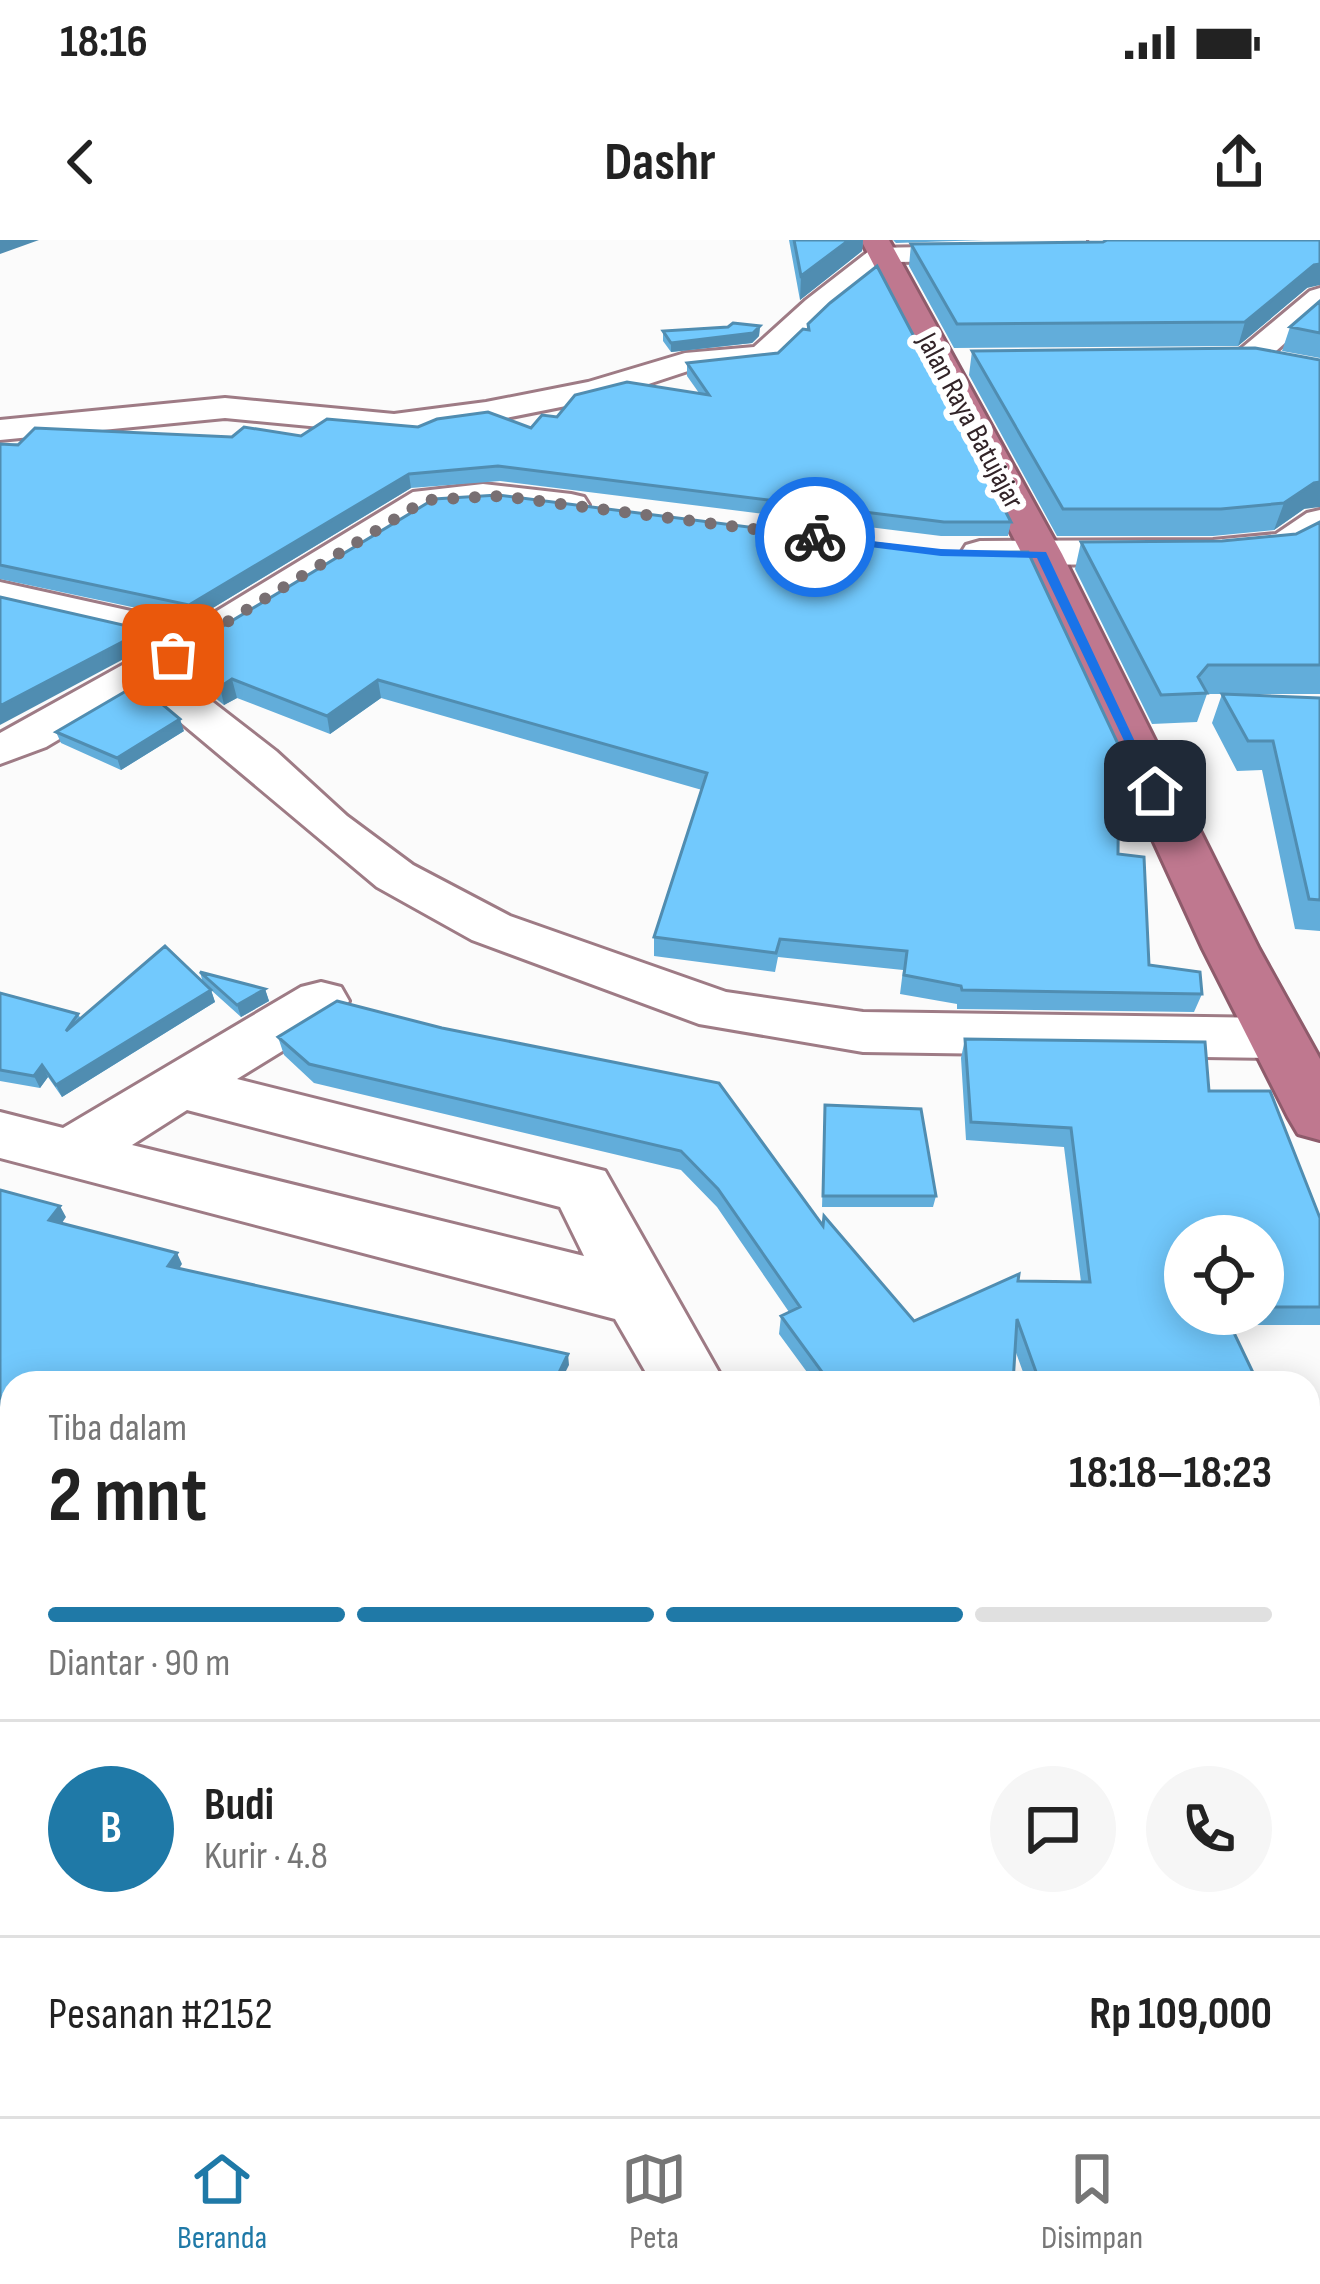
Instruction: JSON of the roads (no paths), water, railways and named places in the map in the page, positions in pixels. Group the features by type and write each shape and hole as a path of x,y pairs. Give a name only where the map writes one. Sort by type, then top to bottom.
{"highway":[{"name":"Jalan Raya Batujajar","path":"879,247 1042,554 1320,1118"}],"street":[{"path":"0,430 225,409 399,424 594,391 685,362 763,356 879,247 1098,252 1108,249 1102,240"},
{"path":"1290,363 1236,359 1320,297"},
{"path":"937,362 985,362"},
{"path":"0,750 201,639 426,500 500,496 616,511"},
{"path":"941,553 1213,552 1286,545 1320,521"},
{"path":"0,593 201,639"},
{"path":"145,671 395,876 491,928 719,1010 863,1032 1278,1038"},
{"path":"72,1153 321,1001"},
{"path":"177,1085 579,1186 590,1195 638,1297 683,1371"},
{"path":"0,1135 638,1297"}]}
